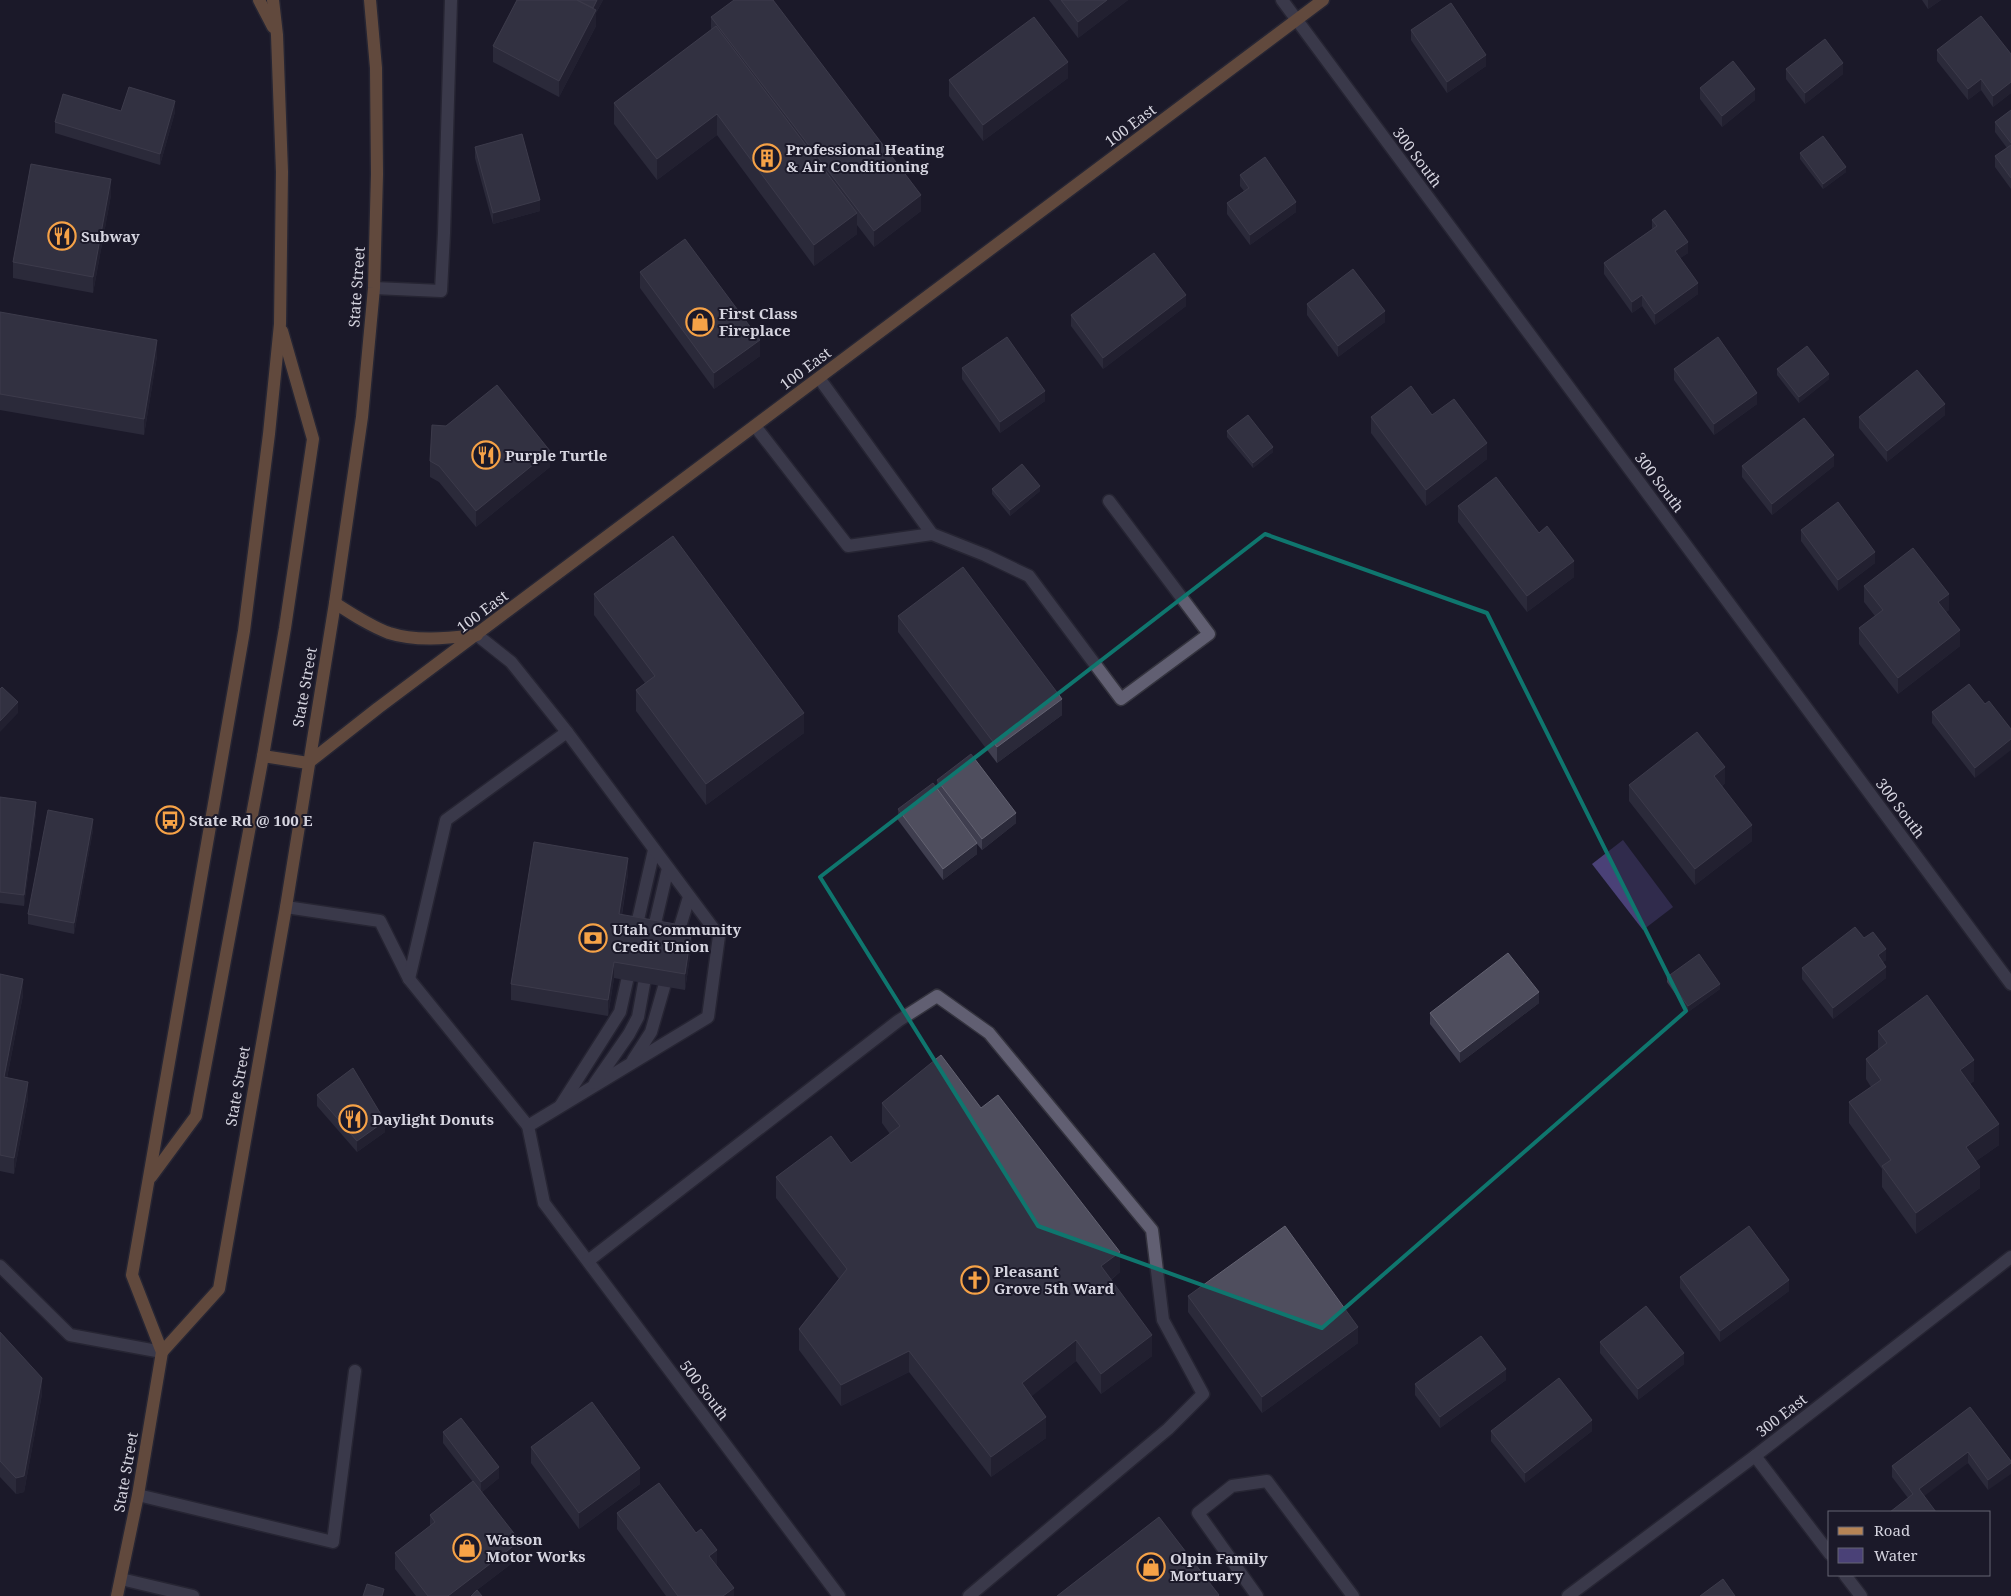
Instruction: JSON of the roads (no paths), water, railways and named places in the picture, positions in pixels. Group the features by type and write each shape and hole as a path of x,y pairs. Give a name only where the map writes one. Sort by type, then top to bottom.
{"main road":[{"path":"259,0 276,35"},
{"path":"162,1352 132,1276 244,630 269,434 280,324 282,172 273,0"},
{"name":"State Street","path":"117,1596 138,1495 162,1352 220,1289 286,907 335,603 362,417 374,288 377,174 376,68 370,0"},
{"name":"100 East","path":"308,763 378,708 1323,0"},
{"path":"149,1179 196,1116 286,628 313,439 280,324"},
{"path":"335,603 354,616 388,633 404,637 446,638 477,635"},
{"path":"263,756 308,763"}],"street":[{"path":"374,288 441,292 451,0"},
{"name":"300 South","path":"1282,0 2011,984"},
{"path":"819,378 932,534"},
{"path":"755,426 848,546 932,534 985,555 1030,576 1121,699 1208,634 1109,501"},
{"path":"286,907 380,921 410,980 528,1126 708,1017 718,936 567,732 511,662 477,635"},
{"path":"410,980 446,820 567,732"},
{"path":"635,933 654,850"},
{"path":"652,936 668,868"},
{"path":"676,940 689,897"},
{"path":"560,1107 620,1012 626,981"},
{"path":"591,1088 629,1034 638,1017 644,984"},
{"path":"631,1064 651,1032 664,987"},
{"path":"588,1261 898,1021 936,996 989,1033 1152,1230 1164,1320 1203,1394 1168,1429 969,1596"},
{"name":"500 South","path":"528,1126 544,1203 839,1596"},
{"name":"300 East","path":"1568,1596 1755,1456 2011,1256"},
{"path":"0,1266 70,1335 162,1352"},
{"path":"138,1495 333,1542 355,1372"},
{"path":"1755,1456 1828,1551"},
{"path":"1258,1596 1198,1513 1232,1486 1267,1481 1353,1596"},
{"path":"1846,1576 1861,1596"},
{"path":"120,1579 192,1596"}],"water":[{"path":"1623,840 1673,907 1643,930 1592,864"}],"place":[{"name":"Professional Heating & Air Conditioning","path":"767,158"},
{"name":"Subway","path":"62,236"},
{"name":"First Class Fireplace","path":"700,322"},
{"name":"Purple Turtle","path":"486,455"},
{"name":"State Rd @ 100 E","path":"170,820"},
{"name":"Utah Community Credit Union","path":"593,938"},
{"name":"Daylight Donuts","path":"353,1119"},
{"name":"Pleasant Grove 5th Ward","path":"975,1280"},
{"name":"Watson Motor Works","path":"467,1548"},
{"name":"Olpin Family Mortuary","path":"1151,1567"}]}
